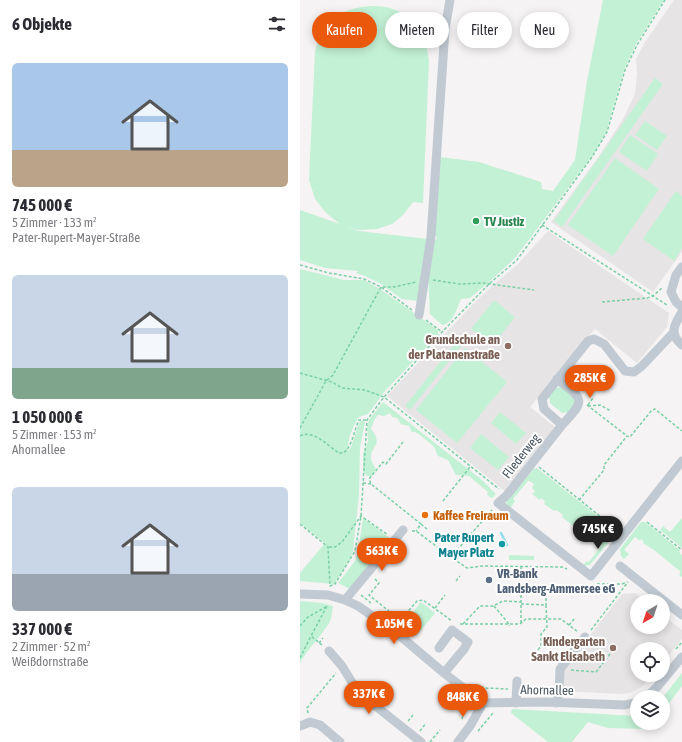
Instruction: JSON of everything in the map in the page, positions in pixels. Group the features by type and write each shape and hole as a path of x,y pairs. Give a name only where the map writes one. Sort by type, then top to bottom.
{"street":[{"path":"419,315 431,237 445,29 450,0"},
{"path":"668,289 682,267"},
{"path":"668,289 682,282"},
{"path":"668,289 681,312 674,325 674,332 682,345"},
{"path":"562,425 544,409 542,402 543,396 588,341 594,339 604,344 625,371 634,372 642,366 674,332"},
{"path":"557,379 576,394 584,404"},
{"name":"Fliederweg","path":"498,503 507,495 578,406 584,404"},
{"path":"498,503 591,576 682,461"},
{"path":"345,600 403,530"},
{"path":"620,566 630,579 682,615"},
{"path":"300,594 328,595 358,606 393,630 444,673 483,703 465,734 458,742"},
{"path":"438,648 452,630 468,642 444,673"},
{"path":"556,703 559,693 560,669 585,637"},
{"path":"328,651 342,666 358,692 421,742"},
{"path":"654,690 682,657"},
{"path":"516,703 517,686"},
{"name":"Ahornallee","path":"483,703 625,705 630,704"},
{"path":"300,726 310,722 320,725 340,742"}],"path":[{"path":"328,547 330,586 335,584 355,551 361,516 367,420 384,397 442,332 489,284 517,260 592,157 607,132 624,70 637,45 665,0"},
{"path":"542,225 653,296 681,312"},
{"path":"300,265 329,273 364,279 381,287 442,332"},
{"path":"381,287 394,287 425,279 460,284 483,283 534,290"},
{"path":"300,428 326,381 333,375 381,287"},
{"path":"602,302 653,296 668,289"},
{"path":"300,373 326,381 342,388 366,390 384,397 507,495"},
{"path":"584,404 593,398"},
{"path":"584,404 600,405 611,412"},
{"path":"584,404 627,436"},
{"path":"579,500 604,470 604,465 627,436 630,437 652,410 654,409 682,430"},
{"path":"300,436 305,433 311,434 339,453 343,453 349,448 354,429 359,420 367,420"},
{"path":"371,484 369,479 383,462 386,464 403,442"},
{"path":"532,462 624,534"},
{"path":"443,501 470,466"},
{"path":"362,483 371,484 428,530"},
{"path":"451,558 498,503"},
{"path":"361,516 394,540"},
{"path":"300,524 328,547 335,547 342,542 361,516"},
{"path":"639,516 682,550"},
{"path":"416,531 421,524"},
{"path":"403,530 416,531 451,558 467,568 484,566 521,566 562,567 568,570"},
{"path":"521,566 521,579"},
{"path":"456,581 460,576"},
{"path":"590,584 622,584 630,579"},
{"path":"393,630 417,601 423,600 456,624 509,625 520,624 526,619 561,619 585,637 630,579"},
{"path":"379,583 368,595 400,620"},
{"path":"354,589 376,607"},
{"path":"435,608 445,595"},
{"path":"521,595 521,623"},
{"path":"534,655 541,646 541,634 547,627 546,598"},
{"path":"462,624 480,606 493,606 503,602 546,605"},
{"path":"300,626 308,617 327,606 300,658"},
{"path":"493,606 509,625"},
{"path":"569,625 575,618"},
{"path":"311,636 328,651"},
{"path":"319,643 323,638"},
{"path":"560,669 596,672 610,654"},
{"path":"310,722 307,708 342,666"},
{"path":"473,685 485,688 517,686 559,693"},
{"path":"459,695 464,707 463,717 459,729 472,739 495,711"},
{"path":"430,742 440,730"}],"shaded area":[{"path":"674,0 682,0 682,252 653,292 551,222 597,159 623,119 635,94 637,74 636,59 645,42"},
{"name":"Grundschule an der Platanenstraße","path":"548,231 669,313 667,327 637,363 595,329 530,407 555,427 505,491 387,396 471,306 517,265"},
{"path":"635,593 636,594 630,594 630,634 670,634 670,621 682,630 682,639 670,654 670,642 630,642 630,682 647,682 636,690 630,690 630,693 621,694 562,691 563,670 622,594"}],"green space":[{"path":"603,0 664,0 636,44 624,70 606,132 592,156 515,258 470,298 461,299 452,319 446,324 442,325 430,314 428,274 418,301 402,299 381,284 356,273 358,271 325,268 300,260 300,210 340,224 326,213 315,199 309,180 316,48 377,48 377,12 345,12 365,6 378,6 390,8 399,12 385,12 385,48 427,48 429,61 423,203 413,202 403,215 392,224 377,229 358,230 346,227 359,231 436,240 440,157 479,162 541,182 542,189 553,191 575,160 587,81"},
{"path":"655,78 663,84 562,227 554,221"},
{"path":"645,121 667,136 657,150 635,135"},
{"path":"630,135 658,154 647,171 619,152"},
{"path":"615,158 659,189 613,256 568,225"},
{"path":"676,191 682,196 682,248 674,261 643,239"},
{"path":"300,269 344,280 364,280 380,289 438,330 438,335 385,391 368,414 359,417 349,438 348,451 351,447 359,423 362,420 365,422 360,448 359,494 353,551 350,559 334,584 300,581 300,573 325,543 300,523"},
{"path":"494,300 515,317 492,346 471,329"},
{"path":"460,337 465,341 410,410 405,406"},
{"path":"465,348 507,382 457,443 416,410"},
{"path":"563,387 575,397 576,405 570,412 562,413 550,403 549,395 554,388"},
{"path":"383,402 482,480 496,494 492,498 487,495 488,492 469,476 456,475 448,460 438,456 431,444 420,435 412,432 409,426 402,424 397,418 392,417 390,413 384,416 378,415 374,420 371,429 377,441 371,456 372,462 376,469 372,476 367,476 363,471 363,454 368,442 367,426 369,420"},
{"path":"500,412 526,433 516,444 491,423"},
{"path":"481,434 509,457 498,470 470,448"},
{"path":"537,468 614,529 615,534 590,565 582,566 587,561 589,562 602,545 586,533 584,535 562,517 563,515 544,504 545,501 541,498 540,500 532,494 535,491 532,488 534,484 528,481 513,499 515,501 510,509 507,507 506,502 533,469"},
{"path":"363,518 391,539 350,589 338,583 355,561 358,552"},
{"path":"682,518 682,548 660,530 663,526 670,532"},
{"path":"641,522 645,522 680,550 679,552 682,555 682,577 679,575 681,572 643,543 644,542 641,539 640,541 635,537 624,550 629,554 624,559 621,556 620,549"},
{"path":"509,555 534,556 534,560 509,560"},
{"path":"300,601 323,603 333,606 330,621 300,663"},
{"path":"421,602 435,613 416,636 403,625"},
{"path":"682,673 682,686 670,702 670,690 669,690"},
{"path":"512,709 630,716 630,729 608,728 588,722 572,742 548,742 511,713"}],"waterway":[{"path":"501,533 507,545"}],"place":[{"name":"TV Justiz","path":"476,221"},
{"name":"Grundschule an der Platanenstraße","path":"508,346"},
{"name":"Kaffee Freiraum","path":"425,515"},
{"name":"Pater Rupert Mayer Platz","path":"502,544"},
{"name":"VR-Bank Landsberg-Ammersee eG","path":"489,580"},
{"name":"Kindergarten Sankt Elisabeth","path":"613,648"}]}
